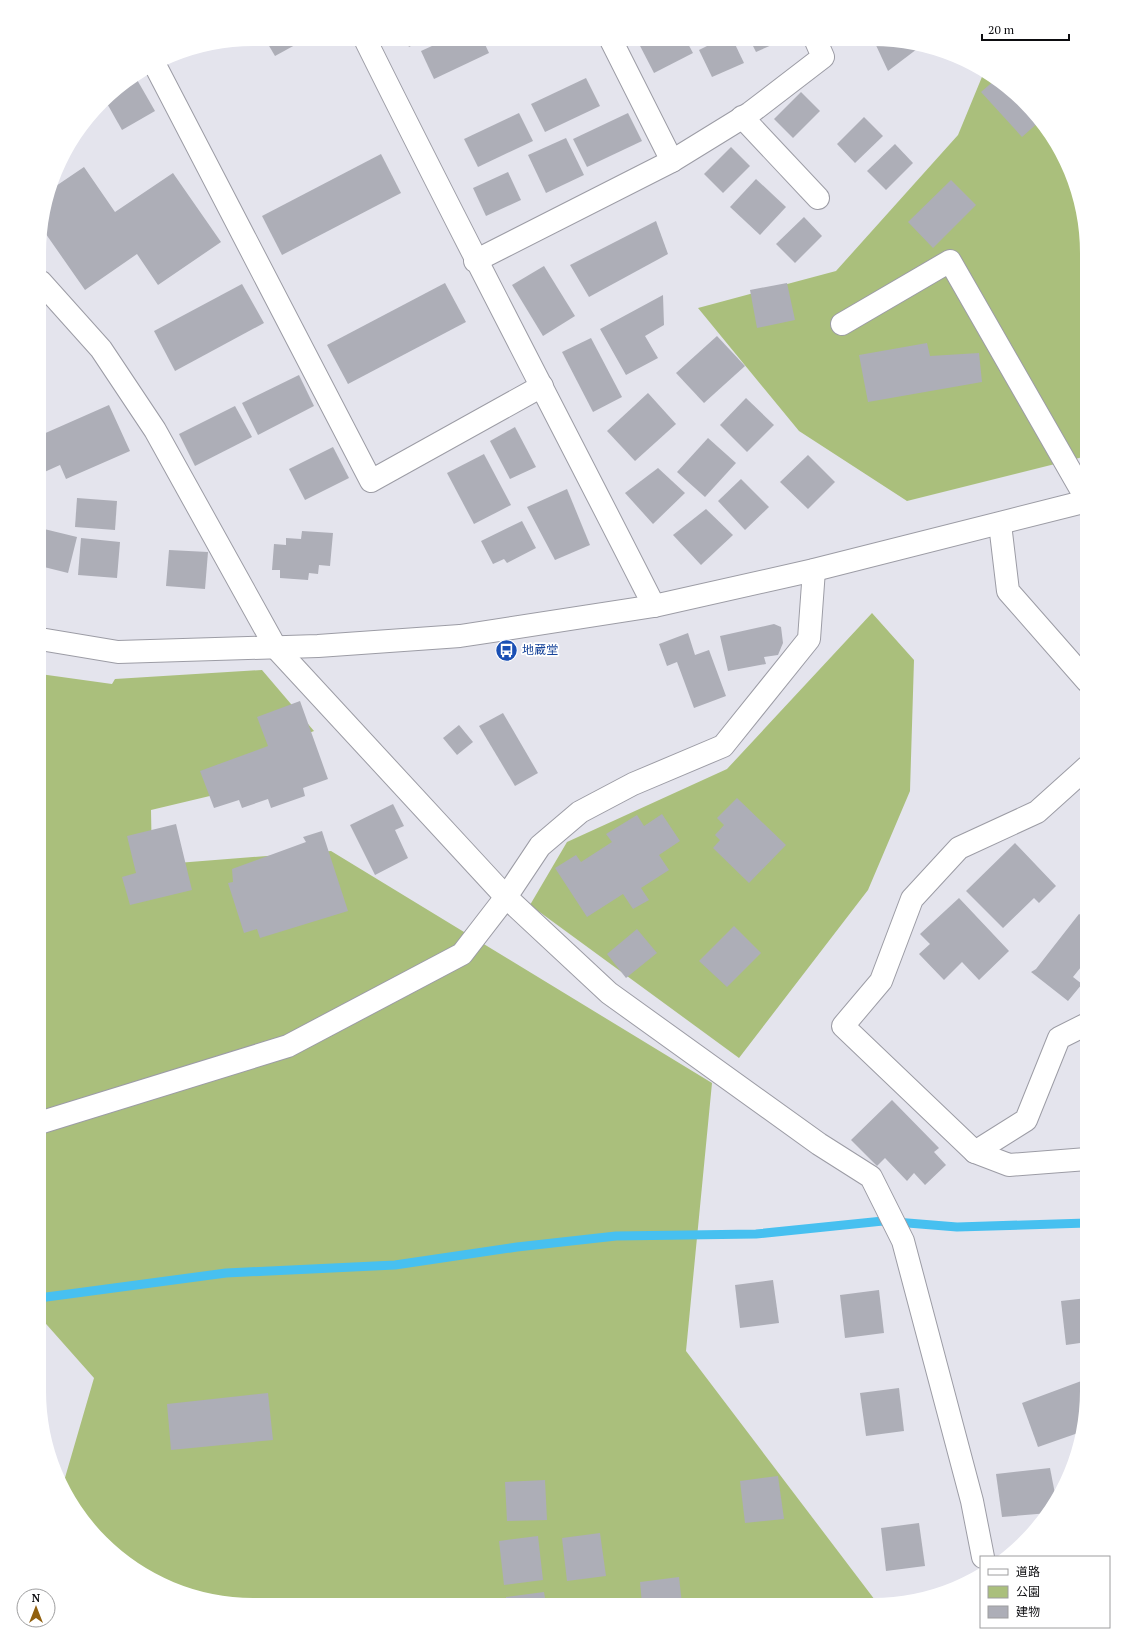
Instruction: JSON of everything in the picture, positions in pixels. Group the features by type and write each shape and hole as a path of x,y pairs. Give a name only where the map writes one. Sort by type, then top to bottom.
{"street":[{"path":"368,46 475,260 542,386 654,606"},
{"path":"613,46 672,161"},
{"path":"475,260 672,161 742,118 823,57 818,46"},
{"path":"158,69 371,481 542,386"},
{"path":"742,118 818,198"},
{"path":"842,324 950,260 1080,489"},
{"path":"46,288 101,349 155,430 276,648 506,897 609,993 820,1144 871,1177 903,1241 972,1501 983,1556"},
{"path":"46,640 118,652 276,648 460,636 654,606 814,570 1080,503"},
{"path":"1000,524 1008,591 1080,673"},
{"path":"46,1121 288,1046 462,954 506,897 540,846 580,812 634,784 723,746 809,639 814,570"},
{"path":"1080,773 1037,812 958,848 912,899 881,981 843,1026 975,1152 1009,1165 1080,1160"},
{"path":"975,1152 1026,1120 1059,1038 1080,1028"}],"green space":[{"path":"982,77 1010,97 1029,116 1059,161 1069,186 1076,212 1080,239 1080,458 907,501 799,431 698,308 836,271 958,135"},
{"path":"872,613 914,660 910,791 868,890 739,1058 530,905 567,842 727,769"},
{"path":"262,670 314,731 232,763 235,790 151,810 152,865 331,851 712,1083 686,1351 873,1598 239,1598 199,1591 161,1577 116,1547 97,1528 81,1506 65,1478 94,1378 46,1324 46,675 112,684 115,679"}],"building":[{"path":"269,46 293,46 275,56"},
{"path":"432,46 486,46 489,53 434,79 421,51"},
{"path":"640,46 689,46 693,53 654,73"},
{"path":"707,46 736,46 744,63 712,77 699,50"},
{"path":"753,46 770,46 756,52"},
{"path":"876,46 915,50 888,71"},
{"path":"586,78 600,106 545,132 531,104"},
{"path":"138,81 155,111 122,130 108,106 116,97"},
{"path":"991,83 1010,97 1029,116 1036,125 1022,137 981,92"},
{"path":"801,92 820,111 793,138 774,119"},
{"path":"519,113 533,141 478,167 464,139"},
{"path":"628,113 642,141 587,167 573,139"},
{"path":"864,117 883,136 855,163 837,144"},
{"path":"566,138 584,175 546,193 528,155"},
{"path":"895,144 913,163 886,190 867,171"},
{"path":"731,147 750,166 723,193 704,174"},
{"path":"381,154 401,193 282,255 262,216"},
{"path":"84,167 115,212 173,173 221,242 158,285 137,254 85,290 47,235 50,212 57,185"},
{"path":"508,172 521,200 486,216 473,188"},
{"path":"756,179 786,207 760,235 730,207"},
{"path":"951,180 976,205 933,248 908,222"},
{"path":"804,217 822,236 795,263 776,244"},
{"path":"656,221 668,254 589,297 570,265"},
{"path":"544,266 575,316 543,336 512,285"},
{"path":"445,283 466,322 348,384 327,345"},
{"path":"787,283 795,320 757,328 750,290"},
{"path":"242,284 264,323 175,371 154,331"},
{"path":"663,295 664,325 645,336 658,358 626,375 600,329"},
{"path":"717,336 745,366 704,403 676,373"},
{"path":"591,338 622,397 593,412 562,352"},
{"path":"927,343 930,356 979,353 982,382 868,402 859,355"},
{"path":"299,375 314,406 258,435 242,403"},
{"path":"648,393 676,424 635,461 607,431"},
{"path":"746,398 774,425 747,452 720,425"},
{"path":"109,405 130,451 66,479 60,465 46,471 46,433"},
{"path":"235,406 252,437 195,466 179,434"},
{"path":"515,427 536,467 510,479 490,441"},
{"path":"708,438 736,463 705,497 677,472"},
{"path":"333,447 349,478 305,500 289,469"},
{"path":"484,454 511,505 474,524 447,473"},
{"path":"808,455 835,482 808,509 780,482"},
{"path":"658,468 685,493 653,524 625,493"},
{"path":"741,479 769,507 745,530 718,501"},
{"path":"567,489 590,545 555,560 527,507"},
{"path":"77,498 117,501 115,530 75,527"},
{"path":"706,509 733,535 701,565 673,535"},
{"path":"522,521 536,548 507,563 504,559 493,564 481,541"},
{"path":"46,529 77,537 68,573 46,568"},
{"path":"302,531 333,533 330,566 319,565 318,574 309,573 308,580 280,578 280,570 272,570 274,544 286,545 286,538 301,539"},
{"path":"81,538 120,542 117,578 78,575"},
{"path":"169,550 208,552 205,589 166,586"},
{"path":"774,624 781,627 783,643 778,655 764,657 766,664 728,671 720,636"},
{"path":"688,633 695,655 709,650 726,696 694,708 677,662 667,666 659,644"},
{"path":"300,701 328,779 303,788 305,796 271,808 268,799 242,808 239,800 214,808 200,771 268,746 257,717"},
{"path":"503,713 538,773 515,786 479,726"},
{"path":"459,725 473,742 457,755 443,738"},
{"path":"737,798 786,845 749,883 713,848 720,840 715,835 724,825 717,818"},
{"path":"393,804 404,826 395,830 408,858 375,875 350,825"},
{"path":"662,814 680,841 659,855 669,870 641,888 649,900 633,909 623,894 587,917 555,868 576,855 581,862 612,842 606,834 637,815 644,826"},
{"path":"176,824 192,890 130,905 122,877 136,873 127,836"},
{"path":"322,831 348,911 260,938 257,929 244,933 228,883 233,882 232,869 306,842 303,837"},
{"path":"1015,843 1056,886 1039,903 1034,898 1003,928 966,891"},
{"path":"959,898 1009,951 979,980 962,962 944,980 919,954 930,944 920,934"},
{"path":"1080,915 1080,968 1073,977 1080,982 1080,986 1068,1001 1031,972 1036,969"},
{"path":"734,926 761,953 727,987 699,961"},
{"path":"637,929 657,953 626,978 607,954"},
{"path":"892,1100 939,1148 934,1152 946,1165 925,1185 914,1173 907,1181 885,1158 877,1166 851,1140"},
{"path":"773,1280 779,1323 740,1328 735,1285"},
{"path":"879,1290 884,1333 845,1338 840,1295"},
{"path":"1080,1299 1080,1343 1066,1345 1061,1301"},
{"path":"1080,1381 1080,1405 1076,1434 1038,1447 1022,1403"},
{"path":"899,1388 904,1431 866,1436 860,1393"},
{"path":"268,1393 273,1440 171,1450 167,1404"},
{"path":"1050,1468 1054,1491 1039,1514 1002,1517 996,1474"},
{"path":"778,1476 784,1519 745,1523 740,1481"},
{"path":"545,1480 547,1520 507,1521 505,1482"},
{"path":"919,1523 925,1566 886,1571 881,1528"},
{"path":"600,1533 606,1576 567,1581 562,1538"},
{"path":"538,1536 543,1580 504,1585 499,1541"},
{"path":"679,1577 681,1598 641,1598 640,1582"},
{"path":"544,1592 545,1598 506,1598"}],"waterway":[{"path":"46,1297 226,1273 395,1265 517,1247 616,1236 756,1234 883,1221 957,1227 1080,1223"}],"place":[{"name":"地蔵堂","path":"506,650"}]}
